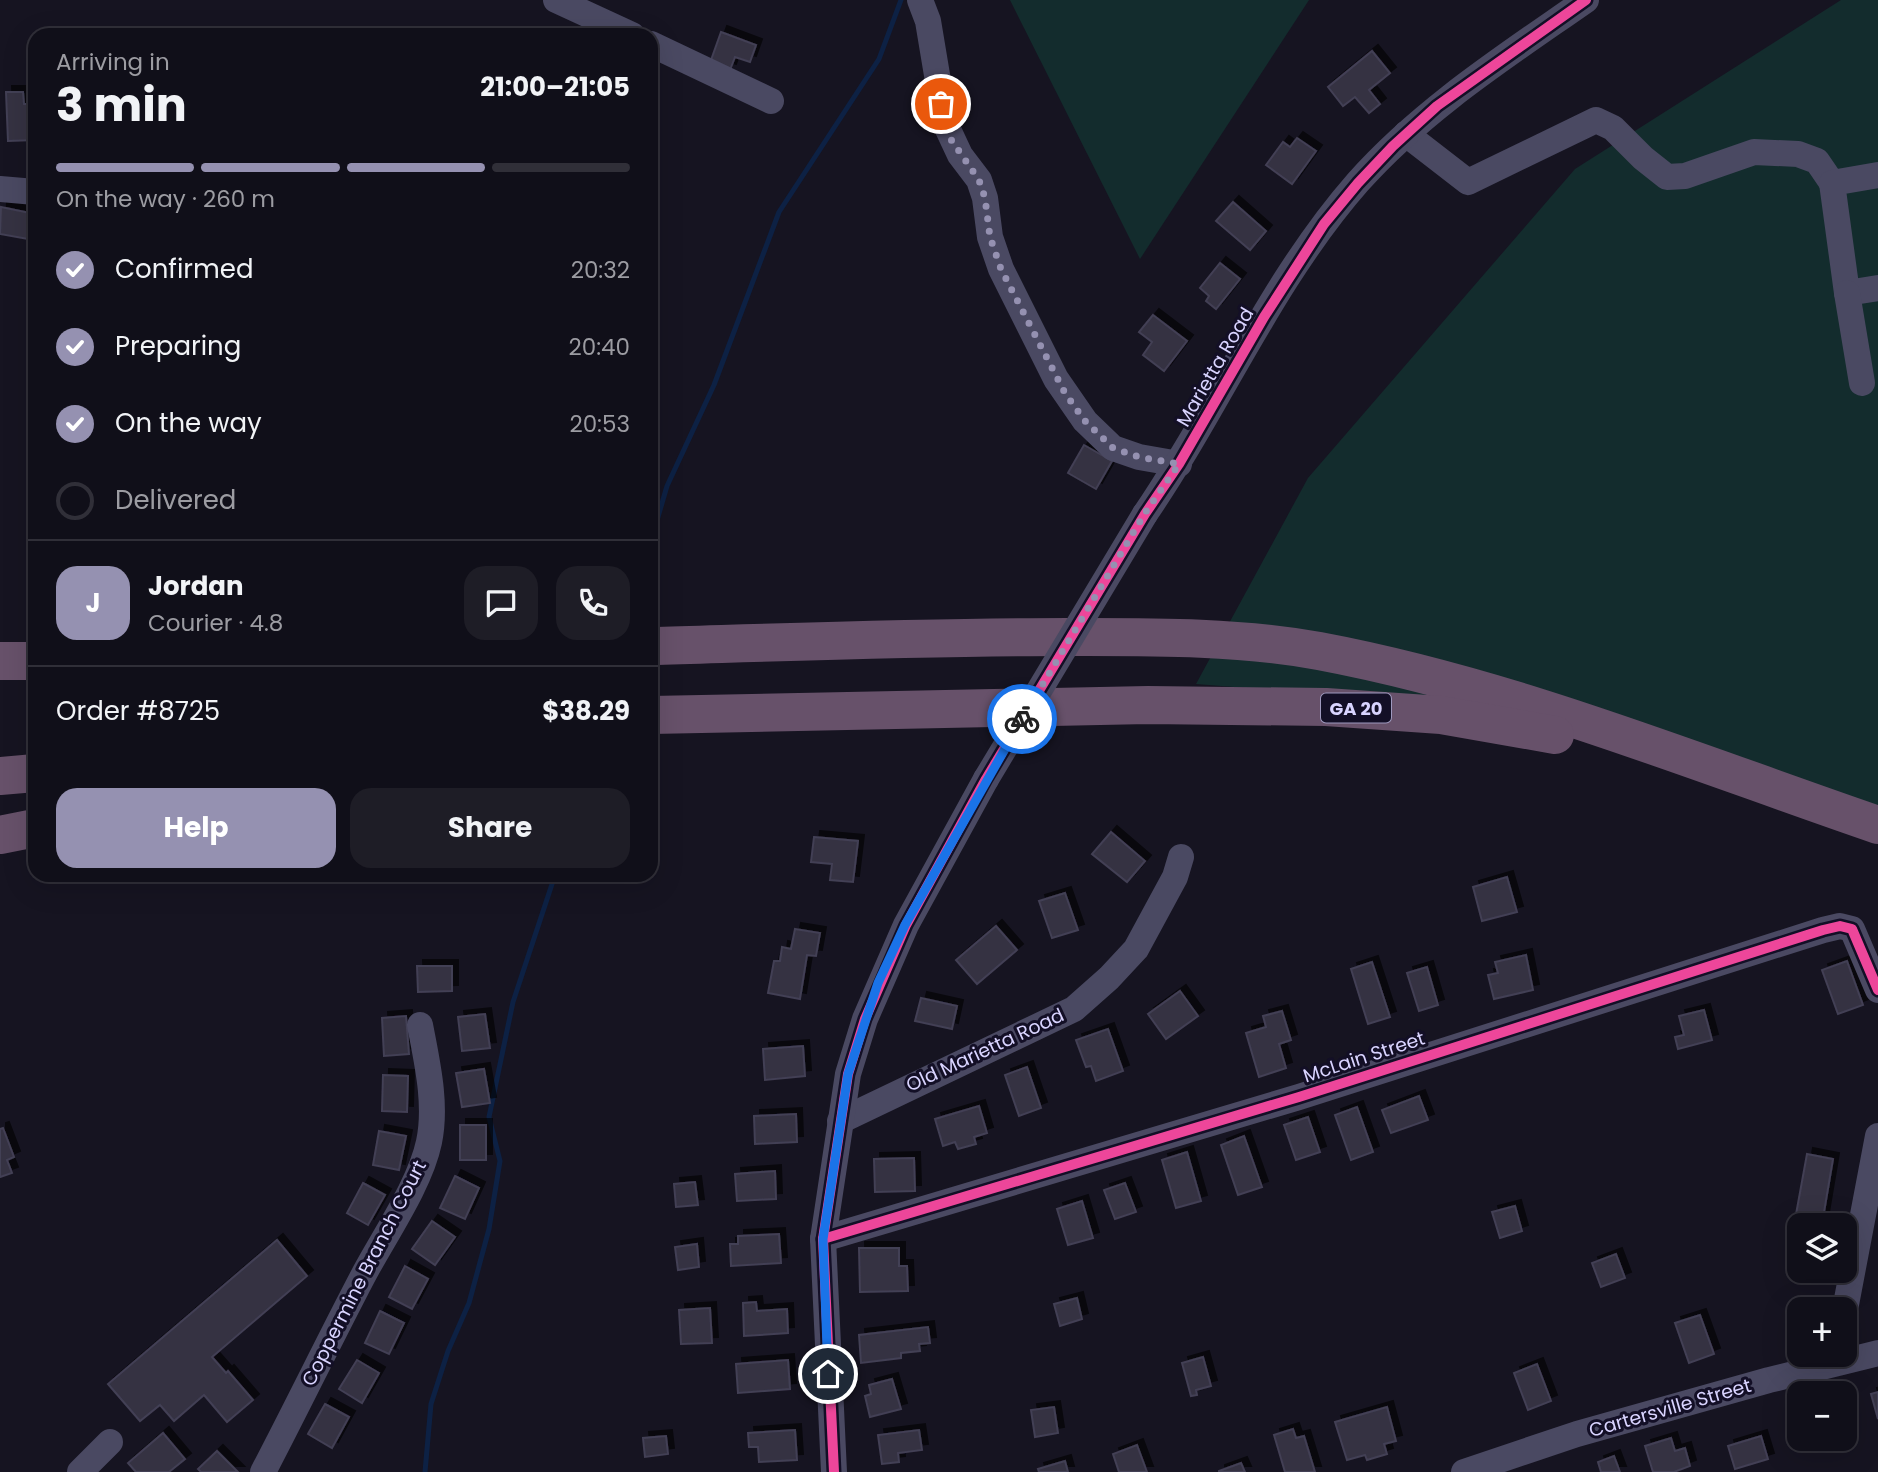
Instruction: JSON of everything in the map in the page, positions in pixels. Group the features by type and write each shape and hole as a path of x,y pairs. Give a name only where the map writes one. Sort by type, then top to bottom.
{"highway":[{"name":"GA 20","path":"658,646 1041,637 1170,637 1318,651 1503,697 1691,758 1878,825"},
{"path":"0,661 28,661"},
{"name":"GA 20","path":"658,735 963,710 1148,705 1393,710 1531,730 1679,766 1741,778"},
{"path":"658,715 963,710"},
{"path":"0,776 28,774"},
{"path":"0,835 28,829"}],"street":[{"path":"556,0 617,28"},
{"path":"920,0 928,21 945,123 960,155 979,180 985,198 990,237 1001,269 1056,379 1085,421 1113,448 1139,457 1179,464"},
{"name":"Marietta Road","path":"834,1472 823,1239 848,1074 878,983 905,925 986,779 1145,513 1179,464 1264,317 1324,224 1358,183 1406,134 1446,99 1586,0"},
{"path":"658,47 771,102"},
{"path":"1406,134 1468,182 1596,120 1613,128 1667,177 1685,176 1754,152 1798,154 1817,162 1832,183 1862,383"},
{"path":"1832,183 1878,175"},
{"path":"0,189 28,191"},
{"path":"1847,293 1878,288"},
{"name":"Old Marietta Road","path":"840,1121 1074,1009 1110,978 1136,948 1175,877 1181,857"},
{"name":"McLain Street","path":"823,1239 1286,1101 1823,930 1840,926 1852,929 1878,990"},
{"name":"Coppermine Branch Court","path":"263,1472 363,1275 418,1175 429,1142 432,1115 420,1025"},
{"path":"1847,1297 1878,1136"},
{"name":"Cartersville Street","path":"1857,1356 1878,1353"},
{"name":"Cartersville Street","path":"1464,1472 1577,1434 1809,1367"},
{"path":"80,1472 110,1441"}],"green space":[{"path":"1010,0 1309,0 1140,259"},
{"path":"1841,0 1878,0 1878,844 1551,722 1362,697 1196,684 1308,478 1575,169"}],"building":[{"path":"721,32 756,45 750,62 735,57 730,70 710,63"},
{"path":"1372,51 1390,73 1369,90 1380,104 1369,113 1355,97 1343,106 1328,87"},
{"path":"6,92 23,92 24,104 28,104 28,140 8,141"},
{"path":"1297,138 1316,151 1292,184 1266,165 1283,142 1290,147"},
{"path":"1233,202 1266,231 1250,250 1216,221"},
{"path":"1,207 28,213 28,239 0,234"},
{"path":"1220,263 1240,279 1216,309 1206,301 1209,296 1200,288"},
{"path":"1153,315 1187,341 1164,371 1143,355 1152,342 1139,332"},
{"path":"1084,445 1112,461 1096,489 1068,473"},
{"path":"1111,832 1145,861 1127,882 1092,854"},
{"path":"814,837 858,841 853,882 830,880 832,864 811,862"},
{"path":"1507,877 1517,912 1482,921 1473,887"},
{"path":"1065,893 1078,930 1052,938 1039,901"},
{"path":"996,926 1017,950 977,984 956,960"},
{"path":"795,929 820,933 816,956 807,955 800,999 768,993 774,961 780,961 782,947 791,949"},
{"path":"1526,955 1533,990 1494,999 1488,975 1498,973 1495,962"},
{"path":"1847,961 1863,1005 1838,1014 1822,970"},
{"path":"1372,962 1390,1017 1368,1024 1351,969"},
{"path":"417,966 452,966 452,991 418,992"},
{"path":"1427,967 1438,1005 1419,1011 1407,973"},
{"path":"1180,991 1198,1016 1166,1039 1148,1014"},
{"path":"921,998 957,1006 952,1029 915,1021"},
{"path":"1704,1010 1712,1040 1678,1049 1675,1037 1684,1035 1679,1016"},
{"path":"1282,1011 1291,1040 1279,1044 1286,1068 1259,1077 1246,1033 1266,1027 1263,1016"},
{"path":"485,1014 490,1048 462,1051 458,1017"},
{"path":"406,1016 409,1054 384,1056 382,1018"},
{"path":"1108,1029 1123,1071 1096,1081 1091,1066 1086,1067 1076,1040"},
{"path":"803,1046 805,1076 765,1080 763,1049"},
{"path":"1027,1067 1041,1108 1019,1116 1005,1075"},
{"path":"484,1069 490,1103 462,1107 456,1073"},
{"path":"383,1075 408,1076 407,1112 382,1111"},
{"path":"1419,1096 1428,1120 1391,1133 1382,1110"},
{"path":"979,1106 987,1133 974,1137 976,1144 958,1149 955,1142 943,1146 935,1119"},
{"path":"1357,1107 1373,1152 1351,1160 1335,1115"},
{"path":"796,1114 797,1142 755,1144 754,1116"},
{"path":"1308,1117 1320,1152 1296,1160 1284,1125"},
{"path":"460,1125 486,1125 486,1160 460,1160"},
{"path":"3,1128 14,1157 7,1160 12,1173 0,1177 0,1129"},
{"path":"379,1131 406,1136 399,1170 373,1165"},
{"path":"1244,1136 1262,1187 1238,1195 1221,1145"},
{"path":"1187,1152 1201,1201 1176,1208 1162,1160"},
{"path":"1807,1154 1833,1159 1824,1213 1796,1213"},
{"path":"914,1158 915,1191 875,1192 874,1159"},
{"path":"775,1171 776,1199 737,1201 735,1174"},
{"path":"455,1176 479,1188 465,1219 440,1208"},
{"path":"695,1182 698,1205 676,1207 674,1184"},
{"path":"363,1183 385,1195 368,1225 347,1213"},
{"path":"1125,1183 1136,1212 1115,1219 1104,1190"},
{"path":"1082,1201 1093,1238 1068,1245 1057,1209"},
{"path":"1515,1206 1522,1231 1500,1238 1492,1212"},
{"path":"432,1221 455,1237 435,1265 412,1249"},
{"path":"779,1234 781,1263 731,1266 730,1244 738,1244 738,1236"},
{"path":"277,1240 307,1276 212,1357 253,1400 227,1422 204,1395 174,1421 160,1405 140,1421 108,1384"},
{"path":"697,1244 699,1267 678,1270 675,1247"},
{"path":"859,1248 899,1248 899,1266 907,1266 908,1291 860,1292"},
{"path":"1616,1254 1625,1278 1601,1287 1592,1263"},
{"path":"405,1266 428,1279 412,1309 389,1297"},
{"path":"1077,1298 1082,1319 1060,1326 1054,1304"},
{"path":"756,1302 757,1311 787,1309 788,1333 744,1336 743,1303"},
{"path":"710,1308 712,1343 681,1344 679,1310"},
{"path":"380,1311 404,1323 389,1354 365,1343"},
{"path":"1700,1315 1714,1354 1689,1363 1675,1323"},
{"path":"928,1327 930,1343 919,1344 920,1351 901,1353 901,1358 861,1363 859,1335"},
{"path":"1203,1357 1211,1386 1196,1390 1197,1395 1191,1396 1182,1363"},
{"path":"357,1360 379,1373 362,1403 339,1389"},
{"path":"788,1360 790,1389 738,1393 736,1364"},
{"path":"1537,1364 1551,1401 1528,1410 1514,1373"},
{"path":"892,1379 901,1409 870,1417 865,1396 871,1394 869,1385"},
{"path":"1878,1392 1878,1419 1871,1394"},
{"path":"325,1404 349,1417 332,1448 308,1434"},
{"path":"1054,1407 1058,1433 1035,1437 1031,1410"},
{"path":"1387,1407 1396,1441 1384,1444 1387,1454 1367,1460 1365,1455 1347,1460 1335,1422"},
{"path":"1293,1429 1296,1438 1304,1436 1315,1472 1285,1472 1274,1435"},
{"path":"795,1430 797,1460 759,1462 758,1447 749,1447 748,1433"},
{"path":"919,1430 922,1450 898,1453 899,1462 882,1464 878,1435"},
{"path":"163,1433 185,1459 169,1472 136,1472 128,1463"},
{"path":"666,1436 668,1454 645,1457 643,1438"},
{"path":"1761,1436 1768,1459 1735,1469 1728,1446"},
{"path":"1671,1438 1675,1451 1685,1448 1690,1466 1674,1472 1653,1472 1645,1446"},
{"path":"1137,1445 1147,1472 1119,1472 1113,1454"},
{"path":"217,1451 238,1472 201,1472 198,1469"},
{"path":"1614,1456 1620,1472 1601,1472 1598,1462"},
{"path":"1065,1461 1068,1472 1039,1472 1038,1469"},
{"path":"1241,1463 1245,1472 1219,1472 1219,1471"}],"waterway":[{"path":"658,517 667,486 714,385 779,212 879,59 901,0"},
{"path":"425,1472 431,1404 448,1351 469,1303 489,1229 500,1161 489,1117 513,1002 553,882"}],"cycle path":[{"path":"834,1472 823,1239 848,1074 865,1019 906,925 986,779 1145,514 1179,464 1264,317 1324,224 1393,146 1437,106 1586,0"},
{"path":"823,1239 1299,1097 1823,930 1840,926 1852,929 1878,990"}],"way so far":[{"path":"941,104 950,138 979,180 985,198 990,237 1001,269 1065,393 1085,421 1113,448 1139,457 1179,464 1145,513 1022,719"}],"route":[{"path":"828,1374 823,1239 848,1074 878,983 905,925 1022,719"}]}
